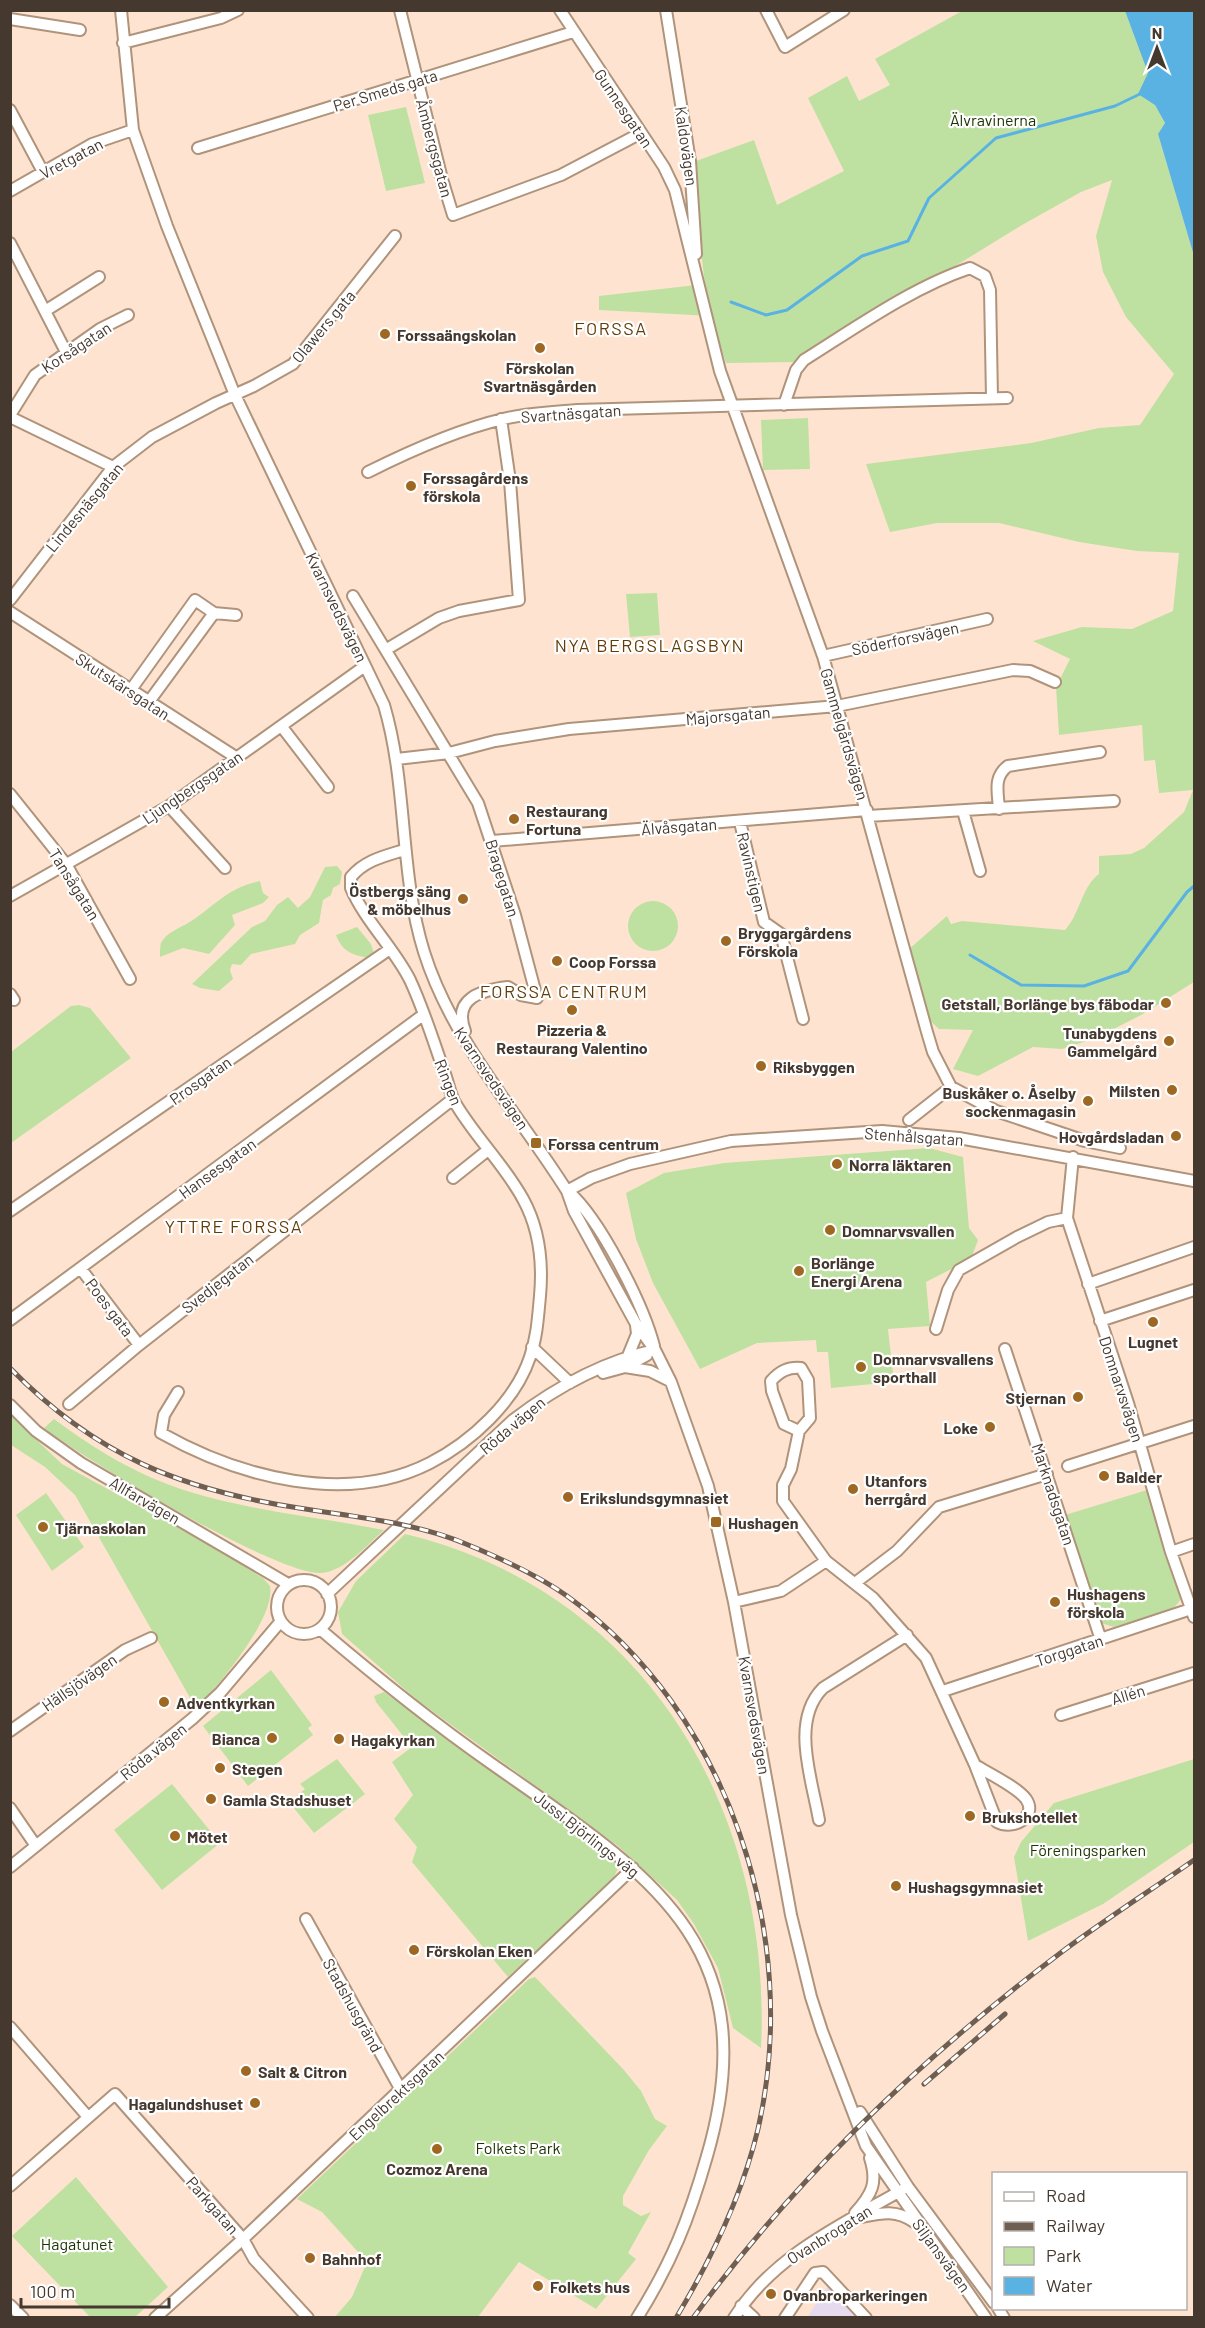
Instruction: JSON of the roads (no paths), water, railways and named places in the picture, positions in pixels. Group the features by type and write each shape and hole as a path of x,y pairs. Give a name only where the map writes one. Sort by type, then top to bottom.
{"street":[{"name":"Kvarnsvedsvägen","path":"121,10 133,130 167,226 235,395 384,705 397,759 404,850 415,920 424,954 446,1007 475,1056 567,1191 574,1211 636,1324 655,1350 671,1382 708,1486 734,1602 799,1956 814,2009 866,2146 897,2193"},
{"path":"123,43 221,18 238,10"},
{"name":"Åmbergsgatan","path":"400,10 453,215 561,175 641,133"},
{"name":"Gunnesgatan","path":"560,10 664,167 682,209"},
{"name":"Kaldovägen","path":"666,10 696,211 697,283"},
{"path":"766,10 784,47 844,10"},
{"path":"10,19 80,30"},
{"name":"Per Smeds gata","path":"198,147 573,32"},
{"path":"10,110 43,172"},
{"name":"Vretgatan","path":"10,191 92,144 133,130"},
{"name":"Gammelgårdsvägen","path":"682,209 697,283 732,407 823,656 927,1032 933,1052 951,1087"},
{"name":"Olawers gata","path":"235,395 293,364 395,236"},
{"path":"10,243 66,352"},
{"path":"784,405 796,370 804,360 877,314 955,273 970,268 985,276 990,290 992,398"},
{"path":"45,311 99,277"},
{"name":"Korsågatan","path":"10,416 35,375 66,352 128,315"},
{"name":"Lindesnäsgatan","path":"10,600 113,467 153,437 235,395"},
{"name":"Svartnäsgatan","path":"368,472 413,450 501,419 577,410 1007,398"},
{"path":"10,416 113,467"},
{"path":"387,649 439,618 459,611 519,600 510,481 501,419"},
{"name":"Bragegatan","path":"353,596 478,803 492,841 537,998 521,995 508,987 474,994 466,1004 461,1019 475,1056"},
{"path":"130,691 195,600 214,613 236,615"},
{"name":"Skutskärsgatan","path":"10,612 237,758"},
{"path":"148,702 214,613"},
{"name":"Söderforsvägen","path":"823,656 987,619"},
{"name":"Ljungbergsgatan","path":"10,896 169,806 365,666"},
{"name":"Majorsgatan","path":"397,759 449,753 495,741 569,729 837,706 1013,669 1030,671 1055,682"},
{"path":"282,727 328,787"},
{"path":"999,809 997,780 1000,772 1008,766 1100,752"},
{"name":"Tansågatan","path":"10,795 66,864 130,979"},
{"name":"Älvåsgatan","path":"492,841 867,813 963,811 1114,801"},
{"path":"169,806 225,868"},
{"path":"963,811 980,871"},
{"name":"Ravinstigen","path":"740,822 764,922 781,934 803,1019"},
{"name":"Ringen","path":"178,1392 164,1415 162,1433 196,1452 275,1477 322,1484 362,1484 407,1473 430,1463 473,1435 512,1390 530,1359 541,1283 534,1226 523,1199 453,1099 410,982 353,893 350,882 351,877 363,865 379,857 404,850"},
{"name":"Prosgatan","path":"10,1211 390,949"},
{"name":"Hansesgatan","path":"10,1320 423,1015"},
{"path":"909,1120 951,1087 996,1111 1085,1141 1120,1148"},
{"name":"Svedjegatan","path":"69,1404 139,1345 453,1099"},
{"name":"Stenhålsgatan","path":"567,1191 591,1178 630,1164 731,1141 882,1131 959,1138 1073,1157 1194,1181"},
{"path":"453,1178 488,1150"},
{"name":"Domnarvsvägen","path":"1073,1157 1067,1218 1140,1444 1171,1552 1194,1612"},
{"name":"Kvarnsvedsvägen","path":"567,1191 583,1204 595,1221 647,1320 655,1350"},
{"path":"936,1329 948,1290 959,1270 1048,1222 1067,1218"},
{"path":"1088,1284 1194,1247"},
{"name":"Poes gata","path":"81,1269 139,1345"},
{"path":"1100,1321 1194,1290"},
{"path":"636,1324 637,1334 627,1361 671,1382"},
{"path":"532,1347 570,1383"},
{"name":"Marknadsgatan","path":"1005,1349 1101,1640"},
{"name":"Röda vägen","path":"327,1594 513,1420 542,1398 570,1383 655,1350"},
{"path":"799,1431 784,1424 772,1391 771,1381 778,1373 792,1367 801,1368 808,1380 810,1418 799,1431 792,1469 783,1485 783,1501 826,1561 873,1598 926,1658 943,1691 997,1822 1004,1826 1018,1825 1024,1820 1028,1809 1025,1797 975,1765"},
{"name":"Allfarvägen","path":"10,1405 36,1431 81,1463 288,1584"},
{"path":"1068,1466 1194,1426"},
{"path":"855,1582 897,1551 939,1507 1047,1474"},
{"path":"1171,1552 1194,1544"},
{"path":"734,1602 781,1591 826,1561"},
{"path":"301,1580 312,1581 320,1584 327,1594 331,1604 329,1616 321,1630 307,1635 288,1630 281,1621 276,1603 288,1584 301,1580"},
{"name":"Torggatan","path":"943,1691 1194,1612"},
{"name":"Röda vägen","path":"10,1867 220,1694 281,1621"},
{"name":"Jussi Björlings väg","path":"321,1630 426,1718 604,1844 633,1868 680,1917 700,1948 714,1988 723,2036 722,2081 716,2124 681,2238 657,2286 637,2318"},
{"path":"819,1820 805,1720 812,1698 823,1688 907,1635"},
{"name":"Hällsjövägen","path":"10,1731 125,1650 151,1638"},
{"name":"Allén","path":"1061,1715 1194,1673"},
{"path":"10,1808 36,1846"},
{"name":"Engelbrektsgatan","path":"155,2318 243,2239 633,1868"},
{"name":"Stadshusgränd","path":"306,1919 401,2090"},
{"path":"10,2027 88,2117 10,2186"},
{"name":"Kvarnsvedsvägen","path":"843,2083 867,2126 908,2187"},
{"name":"Parkgatan","path":"88,2117 115,2094 243,2239 254,2259 308,2318"},
{"path":"849,2220 870,2197 874,2188 874,2170 866,2146"},
{"name":"Ovanbrogatan","path":"734,2318 741,2306 792,2254 908,2187"},
{"name":"Siljansvägen","path":"908,2187 992,2302"},
{"name":"Siljansvägen","path":"897,2193 986,2318"},
{"path":"849,2220 885,2212 896,2212 921,2227"},
{"path":"785,2318 815,2273 823,2272 866,2318"},
{"path":"10,2305 23,2318"},
{"path":"741,2306 754,2318"}],"water":[{"path":"1125,11 1194,11 1194,256 1158,134 1165,123 1155,105 1138,94 1148,73"}],"waterway":[{"path":"731,302 766,315 787,310 862,256 908,241 929,198 996,138 1115,106 1142,93"},
{"path":"970,955 1021,985 1084,986 1128,971 1187,892 1194,886"}],"railway":[{"path":"10,1368 74,1424 142,1464 178,1479 256,1500 426,1530 466,1544 518,1567 567,1596 624,1644 671,1701 710,1765 740,1834 760,1907 770,1981 769,2056 758,2129 735,2202 702,2273 676,2318"},
{"path":"693,2318 733,2266 819,2167 912,2076 961,2032 1063,1951 1194,1860"},
{"path":"924,2084 1005,2014"}],"place":[{"name":"Forssaängskolan","path":"385,334"},
{"name":"Förskolan Svartnäsgården","path":"540,348"},
{"name":"Forssagårdens förskola","path":"411,486"},
{"name":"Restaurang Fortuna","path":"514,819"},
{"name":"Östbergs säng & möbelhus","path":"463,899"},
{"name":"Bryggargårdens Förskola","path":"726,941"},
{"name":"Coop Forssa","path":"557,961"},
{"name":"Getstall, Borlänge bys fäbodar","path":"1166,1003"},
{"name":"Pizzeria & Restaurang Valentino","path":"572,1010"},
{"name":"Tunabygdens Gammelgård","path":"1169,1041"},
{"name":"Riksbyggen","path":"761,1066"},
{"name":"Milsten","path":"1172,1090"},
{"name":"Buskåker o. Åselby sockenmagasin","path":"1088,1101"},
{"name":"Hovgårdsladan","path":"1176,1136"},
{"name":"Forssa centrum","path":"536,1143"},
{"name":"Norra läktaren","path":"837,1164"},
{"name":"Domnarvsvallen","path":"830,1230"},
{"name":"Borlänge Energi Arena","path":"799,1271"},
{"name":"Lugnet","path":"1153,1322"},
{"name":"Domnarvsvallens sporthall","path":"861,1367"},
{"name":"Stjernan","path":"1078,1397"},
{"name":"Loke","path":"990,1427"},
{"name":"Balder","path":"1104,1476"},
{"name":"Utanfors herrgård","path":"853,1489"},
{"name":"Erikslundsgymnasiet","path":"568,1497"},
{"name":"Hushagen","path":"716,1522"},
{"name":"Tjärnaskolan","path":"43,1527"},
{"name":"Hushagens förskola","path":"1055,1602"},
{"name":"Adventkyrkan","path":"164,1702"},
{"name":"Bianca","path":"272,1738"},
{"name":"Hagakyrkan","path":"339,1739"},
{"name":"Stegen","path":"220,1768"},
{"name":"Gamla Stadshuset","path":"211,1799"},
{"name":"Brukshotellet","path":"970,1816"},
{"name":"Mötet","path":"175,1836"},
{"name":"Hushagsgymnasiet","path":"896,1886"},
{"name":"Förskolan Eken","path":"414,1950"},
{"name":"Salt & Citron","path":"246,2071"},
{"name":"Hagalundshuset","path":"255,2103"},
{"name":"Cozmoz Arena","path":"437,2149"},
{"name":"Bahnhof","path":"310,2258"},
{"name":"Folkets hus","path":"538,2286"},
{"name":"Ovanbroparkeringen","path":"771,2294"}],"district":[{"name":"FORSSA","path":"611,328"},
{"name":"NYA BERGSLAGSBYN","path":"650,645"},
{"name":"FORSSA CENTRUM","path":"564,991"},
{"name":"YTTRE FORSSA","path":"234,1226"}],"park label":[{"name":"Älvravinerna","path":"993,119"},
{"name":"Föreningsparken","path":"1088,1849"},
{"name":"Folkets Park","path":"518,2147"},
{"name":"Hagatunet","path":"77,2243"}]}
